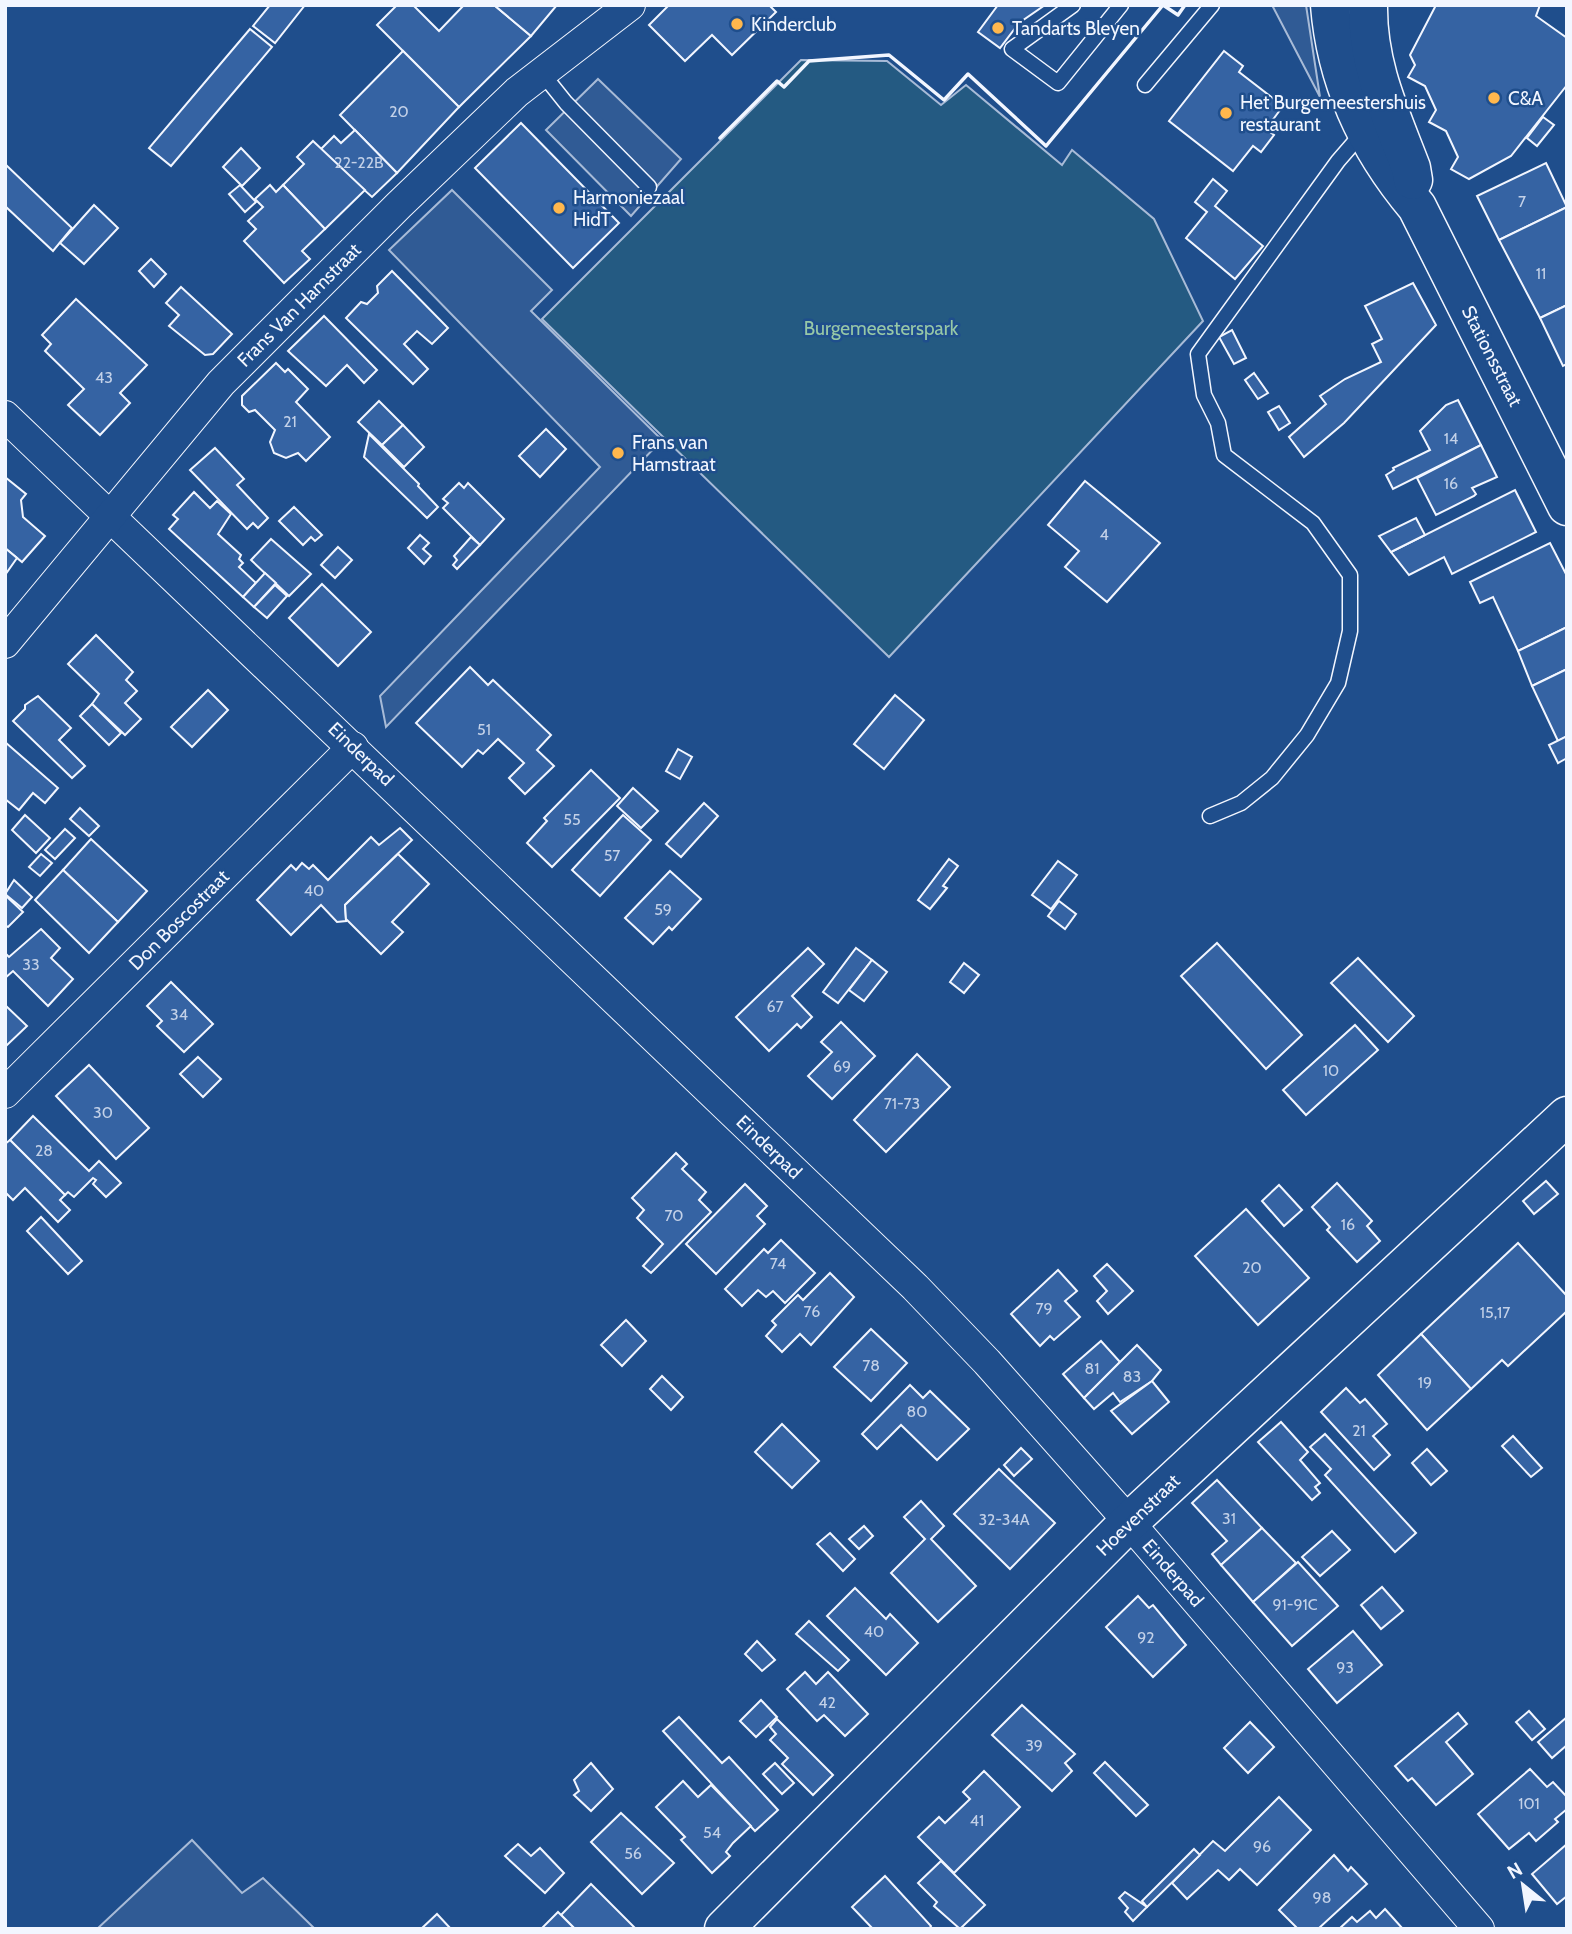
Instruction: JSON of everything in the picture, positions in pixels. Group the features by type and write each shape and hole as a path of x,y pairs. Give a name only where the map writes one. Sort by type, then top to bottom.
{"main road":[{"name":"Stationsstraat","path":"1330,5 1333,44 1346,88 1377,123"},
{"name":"Stationsstraat","path":"1368,5 1368,32 1377,81 1377,123 1391,176 1417,206 1567,506"},
{"name":"Hoevenstraat","path":"724,1929 1129,1522 1567,1116"}],"street":[{"name":"Frans Van Hamstraat","path":"5,643 221,383 399,205 517,92 630,5"},
{"name":"Einderpad","path":"5,416 915,1287 987,1362 1129,1522 1479,1929"},
{"name":"Don Boscostraat","path":"5,1093 353,747"}],"lane":[{"path":"1073,5 1012,49 1058,83 1121,5"},
{"path":"1145,85 1212,5"},
{"path":"542,73 566,103 649,187"},
{"path":"1210,816 1241,803 1272,778 1314,725 1338,683 1350,631 1350,575 1313,523 1224,455 1218,424 1204,395 1198,354 1338,161 1377,123"}],"green space":[{"name":"Burgemeesterspark","path":"801,60 887,61 941,105 966,85 1062,165 1072,150 1154,219 1203,321 889,657 542,319"}],"shaded area":[{"path":"1272,5 1306,5 1320,97"},
{"path":"598,79 681,159 631,216 546,130"},
{"name":"Frans van Hamstraat","path":"452,190 552,290 531,311 662,440 386,727 380,696 600,467 389,250"},
{"path":"192,1840 242,1893 263,1878 315,1929 97,1929"}],"building":[{"path":"270,5 305,5 275,43 253,26"},
{"path":"397,5 413,5 439,31 464,5 494,5 531,36 459,107 377,25"},
{"path":"494,5 557,5 531,36"},
{"path":"669,5 769,5 776,12 732,55 712,35 685,61 649,25"},
{"name":"Tandarts Bleyen","path":"998,5 1045,5 1019,23 1000,48 978,32"},
{"name":"C&A","path":"1436,5 1540,5 1536,16 1567,38 1567,85 1511,156 1469,179 1451,169 1458,157 1446,131 1429,122 1436,110 1425,86 1408,77 1415,65 1410,55"},
{"path":"250,29 272,47 171,166 149,148"},
{"path":"403,51 459,107 397,173 340,115"},
{"name":"Het Burgemeestershuis restaurant","path":"1224,51 1243,66 1239,72 1283,106 1266,129 1274,135 1261,152 1253,146 1233,171 1169,121"},
{"path":"1543,117 1554,125 1537,146 1527,138"},
{"name":"Harmoniezaal HidT","path":"521,123 619,223 573,268 475,168"},
{"path":"355,130 397,173 372,197 320,150 334,136 341,143"},
{"path":"313,141 365,190 325,229 283,185 304,164 297,157"},
{"path":"241,148 260,168 242,186 223,167"},
{"path":"1546,163 1567,207 1499,240 1477,196"},
{"path":"5,164 72,228 53,251 5,206"},
{"path":"1213,179 1227,191 1215,206 1263,246 1235,279 1186,238 1207,212 1195,202"},
{"path":"240,185 256,202 245,212 229,194"},
{"path":"270,185 276,192 283,185 325,229 302,251 310,259 284,283 244,241 256,229 248,221 263,207 255,199"},
{"path":"94,205 118,228 84,264 60,243"},
{"path":"1567,207 1567,305 1540,318 1499,240"},
{"path":"151,259 166,274 154,287 139,271"},
{"path":"392,271 448,328 432,344 417,331 404,344 428,369 413,384 346,318 361,302 367,304 378,293 377,286"},
{"path":"1413,283 1436,325 1344,423 1304,457 1289,437 1326,404 1320,396 1345,379 1381,362 1372,344 1382,339 1365,306"},
{"path":"181,287 232,334 213,354 205,355 169,326 179,315 166,303"},
{"path":"76,299 147,365 120,393 130,403 100,435 68,405 84,389 45,351 51,344 42,335"},
{"path":"1567,305 1567,364 1563,366 1540,318"},
{"path":"324,316 377,370 364,383 347,365 326,386 288,351"},
{"path":"1232,330 1246,358 1234,364 1219,337"},
{"path":"276,363 285,372 288,369 308,389 296,402 330,437 306,461 298,453 286,458 274,453 270,442 275,430 255,410 249,412 242,405 242,396"},
{"path":"1254,373 1268,393 1258,399 1245,380"},
{"path":"1458,400 1481,445 1393,489 1386,475 1394,470 1393,468 1430,450 1420,431 1446,405"},
{"path":"379,401 403,425 382,445 358,422"},
{"path":"1279,406 1290,423 1279,430 1268,412"},
{"path":"403,425 424,447 404,467 382,445"},
{"path":"546,429 566,449 540,477 519,456"},
{"path":"369,434 438,507 427,518 364,457"},
{"path":"1481,445 1497,477 1472,488 1476,494 1474,496 1436,515 1417,478"},
{"path":"215,448 244,479 237,485 268,518 258,528 253,523 247,529 190,470"},
{"path":"5,477 26,494 21,500 23,517 45,536 22,562 5,548"},
{"path":"1085,481 1160,543 1107,602 1065,567 1079,551 1048,525"},
{"path":"459,483 464,488 468,483 504,519 480,545 443,508 448,503 443,499"},
{"path":"1515,490 1536,532 1452,574 1444,557 1409,575 1391,552"},
{"path":"194,492 210,508 217,501 231,514 218,534 241,555 239,559 243,563 239,567 256,583 243,597 169,529 178,519 173,515"},
{"path":"294,507 322,535 315,541 311,537 303,545 279,521"},
{"path":"1416,518 1425,535 1391,552 1379,536"},
{"path":"420,535 429,543 423,549 431,556 424,564 408,548"},
{"path":"471,537 480,545 457,569 453,565 457,560 454,556"},
{"path":"271,539 311,574 289,596 251,560"},
{"path":"1550,543 1567,576 1567,627 1518,651 1493,597 1480,603 1470,582"},
{"path":"338,547 352,560 335,578 321,565"},
{"path":"5,548 17,558 5,575"},
{"path":"265,573 276,583 254,607 243,597"},
{"path":"322,584 371,632 338,666 289,618"},
{"path":"275,585 287,596 267,618 254,607"},
{"path":"1567,627 1567,669 1532,686 1518,651"},
{"path":"96,635 133,672 126,680 137,691 125,703 141,719 125,735 92,704 99,694 68,664"},
{"path":"470,667 488,685 493,680 551,735 537,750 554,766 525,794 509,778 524,763 498,739 483,754 478,750 462,767 416,723"},
{"path":"1567,669 1567,736 1558,741 1532,686"},
{"path":"208,690 228,710 192,747 171,727"},
{"path":"895,695 924,720 884,769 854,744"},
{"path":"38,696 71,728 59,740 85,766 72,778 13,721 25,709 25,705"},
{"path":"92,704 121,733 109,745 80,716"},
{"path":"1567,736 1567,758 1558,763 1549,745"},
{"path":"5,742 58,788 45,803 33,793 19,810 5,799"},
{"path":"678,749 692,757 680,779 666,771"},
{"path":"591,770 620,798 552,867 527,843 547,821 544,818"},
{"path":"633,788 658,811 641,828 617,806"},
{"path":"704,803 718,816 681,857 666,844"},
{"path":"80,808 99,826 89,836 70,819"},
{"path":"25,815 50,838 36,853 12,830"},
{"path":"623,815 651,840 600,896 572,870"},
{"path":"400,828 412,840 345,905 346,921 337,922 321,905 291,935 257,900 291,865 296,870 302,863 309,869 313,865 328,880 371,837 379,845"},
{"path":"65,829 75,838 55,859 45,850"},
{"path":"91,839 147,891 118,922 63,870"},
{"path":"41,854 52,863 40,876 29,867"},
{"path":"398,854 429,884 392,922 403,932 381,954 346,919 345,905"},
{"path":"949,859 958,866 943,886 947,888 930,909 918,900"},
{"path":"1058,861 1077,875 1051,909 1032,895"},
{"path":"63,870 118,922 89,953 35,900"},
{"path":"670,871 701,899 672,930 669,927 653,944 625,918"},
{"path":"14,880 32,897 22,908 5,894"},
{"path":"5,895 23,912 8,927 5,925"},
{"path":"1059,901 1076,914 1065,929 1048,916"},
{"path":"41,929 60,948 51,958 73,979 48,1006 13,971 5,978 5,953 9,957"},
{"path":"1217,943 1302,1035 1266,1069 1181,976"},
{"path":"808,948 824,964 792,996 812,1017 801,1028 797,1024 769,1051 736,1017"},
{"path":"856,948 872,960 838,1003 823,992"},
{"path":"1358,958 1414,1016 1388,1042 1331,983"},
{"path":"872,960 887,972 864,1001 849,990"},
{"path":"964,963 979,975 964,993 950,982"},
{"path":"171,982 213,1024 184,1052 157,1026 162,1021 147,1006"},
{"path":"5,1005 27,1026 5,1047"},
{"path":"841,1022 875,1056 832,1099 808,1076 832,1052 821,1042"},
{"path":"1355,1025 1378,1050 1306,1115 1283,1090"},
{"path":"917,1054 950,1087 886,1152 854,1120"},
{"path":"198,1057 221,1079 203,1097 180,1074"},
{"path":"89,1065 149,1128 116,1159 56,1096"},
{"path":"33,1116 89,1171 99,1161 121,1183 106,1197 93,1184 96,1180 93,1178 74,1197 68,1192 65,1195 10,1140"},
{"path":"10,1140 65,1195 60,1200 70,1210 58,1222 25,1188 13,1200 5,1192 5,1144"},
{"path":"676,1153 687,1164 682,1169 706,1192 699,1200 711,1212 651,1273 643,1266 663,1244 637,1218 644,1210 632,1198"},
{"path":"1546,1181 1558,1194 1534,1214 1523,1201"},
{"path":"1337,1183 1372,1221 1367,1226 1380,1241 1357,1262 1327,1230 1330,1227 1312,1207"},
{"path":"745,1184 767,1206 757,1216 765,1224 716,1274 686,1244"},
{"path":"1279,1185 1302,1210 1284,1226 1262,1201"},
{"path":"1246,1209 1309,1278 1258,1325 1195,1256"},
{"path":"41,1217 82,1261 68,1274 27,1231"},
{"path":"781,1240 815,1273 785,1303 773,1291 766,1297 758,1290 742,1306 725,1289 764,1249 768,1253"},
{"path":"1518,1243 1567,1296 1567,1311 1508,1366 1502,1360 1471,1389 1421,1334"},
{"path":"1107,1264 1133,1291 1108,1314 1097,1301 1107,1291 1094,1276"},
{"path":"1058,1270 1077,1291 1065,1301 1080,1317 1054,1340 1050,1336 1040,1346 1011,1314"},
{"path":"830,1273 854,1297 811,1345 800,1334 782,1352 766,1336 776,1325 772,1321 798,1295 803,1300"},
{"path":"626,1320 646,1341 622,1366 601,1345"},
{"path":"871,1329 907,1363 871,1401 834,1367"},
{"path":"1421,1334 1471,1389 1427,1430 1378,1375"},
{"path":"1101,1341 1120,1362 1084,1398 1063,1374"},
{"path":"1137,1345 1161,1370 1152,1381 1120,1402 1113,1393 1094,1409 1084,1398"},
{"path":"662,1376 683,1397 671,1410 650,1389"},
{"path":"1152,1381 1169,1402 1132,1434 1111,1411"},
{"path":"910,1385 923,1398 930,1391 969,1429 937,1460 901,1425 877,1449 862,1434"},
{"path":"1346,1388 1360,1403 1365,1399 1387,1424 1373,1436 1390,1455 1374,1470 1321,1412"},
{"path":"1281,1422 1308,1452 1300,1460 1320,1483 1315,1487 1320,1493 1312,1500 1258,1442"},
{"path":"782,1424 819,1461 792,1488 755,1452"},
{"path":"1325,1434 1416,1533 1395,1552 1325,1475 1331,1469 1310,1447"},
{"path":"1513,1436 1542,1468 1531,1477 1502,1446"},
{"path":"1021,1448 1032,1459 1014,1476 1004,1465"},
{"path":"1427,1449 1447,1471 1431,1485 1412,1463"},
{"path":"999,1469 1055,1523 1010,1569 954,1514"},
{"path":"1217,1480 1262,1528 1221,1565 1212,1554 1227,1541 1192,1503"},
{"path":"921,1501 944,1526 931,1539 976,1586 938,1622 891,1573 925,1539 904,1517"},
{"path":"864,1526 873,1536 859,1549 849,1539"},
{"path":"1262,1528 1296,1563 1253,1602 1221,1565"},
{"path":"1332,1531 1350,1550 1320,1576 1302,1557"},
{"path":"830,1533 855,1559 843,1571 817,1544"},
{"path":"1298,1562 1338,1606 1292,1646 1253,1602"},
{"path":"1382,1587 1403,1611 1381,1629 1361,1605"},
{"path":"855,1588 886,1619 890,1614 918,1643 886,1675 827,1616"},
{"path":"1138,1596 1149,1608 1153,1605 1186,1645 1153,1677 1106,1627"},
{"path":"809,1621 849,1660 838,1671 796,1634"},
{"path":"1353,1631 1382,1665 1337,1703 1308,1669"},
{"path":"757,1641 775,1660 762,1671 745,1654"},
{"path":"805,1672 816,1684 828,1672 868,1714 845,1736 824,1715 817,1721 787,1689"},
{"path":"761,1700 777,1717 756,1737 740,1721"},
{"path":"1022,1705 1075,1754 1065,1763 1072,1771 1052,1791 992,1735"},
{"path":"1529,1711 1545,1729 1532,1740 1516,1722"},
{"path":"1458,1713 1467,1724 1446,1742 1473,1774 1436,1805 1412,1778 1408,1781 1395,1766"},
{"path":"679,1717 722,1763 729,1757 778,1810 755,1831 663,1731"},
{"path":"1567,1717 1567,1745 1552,1758 1538,1742"},
{"path":"777,1719 833,1775 813,1795 782,1764 788,1758 770,1740 776,1734 770,1727"},
{"path":"1250,1722 1274,1747 1248,1773 1224,1748"},
{"path":"1105,1762 1148,1805 1136,1816 1094,1773"},
{"path":"591,1763 613,1789 591,1811 574,1795 579,1791 574,1780"},
{"path":"775,1763 794,1783 782,1794 763,1774"},
{"path":"1530,1769 1547,1787 1553,1782 1567,1797 1567,1809 1555,1819 1558,1822 1536,1841 1529,1833 1509,1849 1478,1814"},
{"path":"984,1771 1020,1807 954,1873 918,1837 939,1817 945,1823 970,1799 963,1792"},
{"path":"683,1781 698,1797 711,1785 751,1826 726,1852 730,1856 712,1873 681,1840 685,1837 656,1807"},
{"path":"1279,1797 1311,1830 1257,1885 1240,1869 1229,1880 1218,1870 1187,1899 1172,1883 1213,1841 1225,1851"},
{"path":"621,1813 674,1863 642,1894 591,1842"},
{"path":"518,1844 531,1856 540,1848 564,1873 545,1893 505,1856"},
{"path":"1567,1844 1567,1896 1557,1904 1532,1874"},
{"path":"1194,1849 1200,1855 1147,1907 1142,1901"},
{"path":"1334,1855 1348,1871 1351,1867 1367,1884 1318,1929 1298,1929 1279,1910"},
{"path":"941,1861 985,1905 960,1929 934,1906 937,1902 918,1883"},
{"path":"885,1876 931,1926 929,1929 873,1929 852,1907"},
{"path":"591,1884 636,1929 575,1929 561,1915"},
{"path":"1125,1892 1147,1907 1133,1921 1125,1912 1128,1908 1119,1898"},
{"path":"1385,1909 1403,1929 1339,1929 1352,1917 1357,1922 1370,1911 1376,1918"},
{"path":"558,1912 575,1929 542,1928"},
{"path":"437,1914 451,1929 421,1929"}],"wall":[{"path":"1163,5 1178,15 1185,5"},
{"path":"720,138 777,81 784,87 809,61 889,55 944,100 968,74 1046,146 1163,5"}],"place":[{"name":"Kinderclub","path":"737,24"},
{"name":"Tandarts Bleyen","path":"998,28"},
{"name":"C&A","path":"1494,98"},
{"name":"Het Burgemeestershuis restaurant","path":"1226,113"},
{"name":"Harmoniezaal HidT","path":"559,208"},
{"name":"Frans van Hamstraat","path":"618,453"}]}
